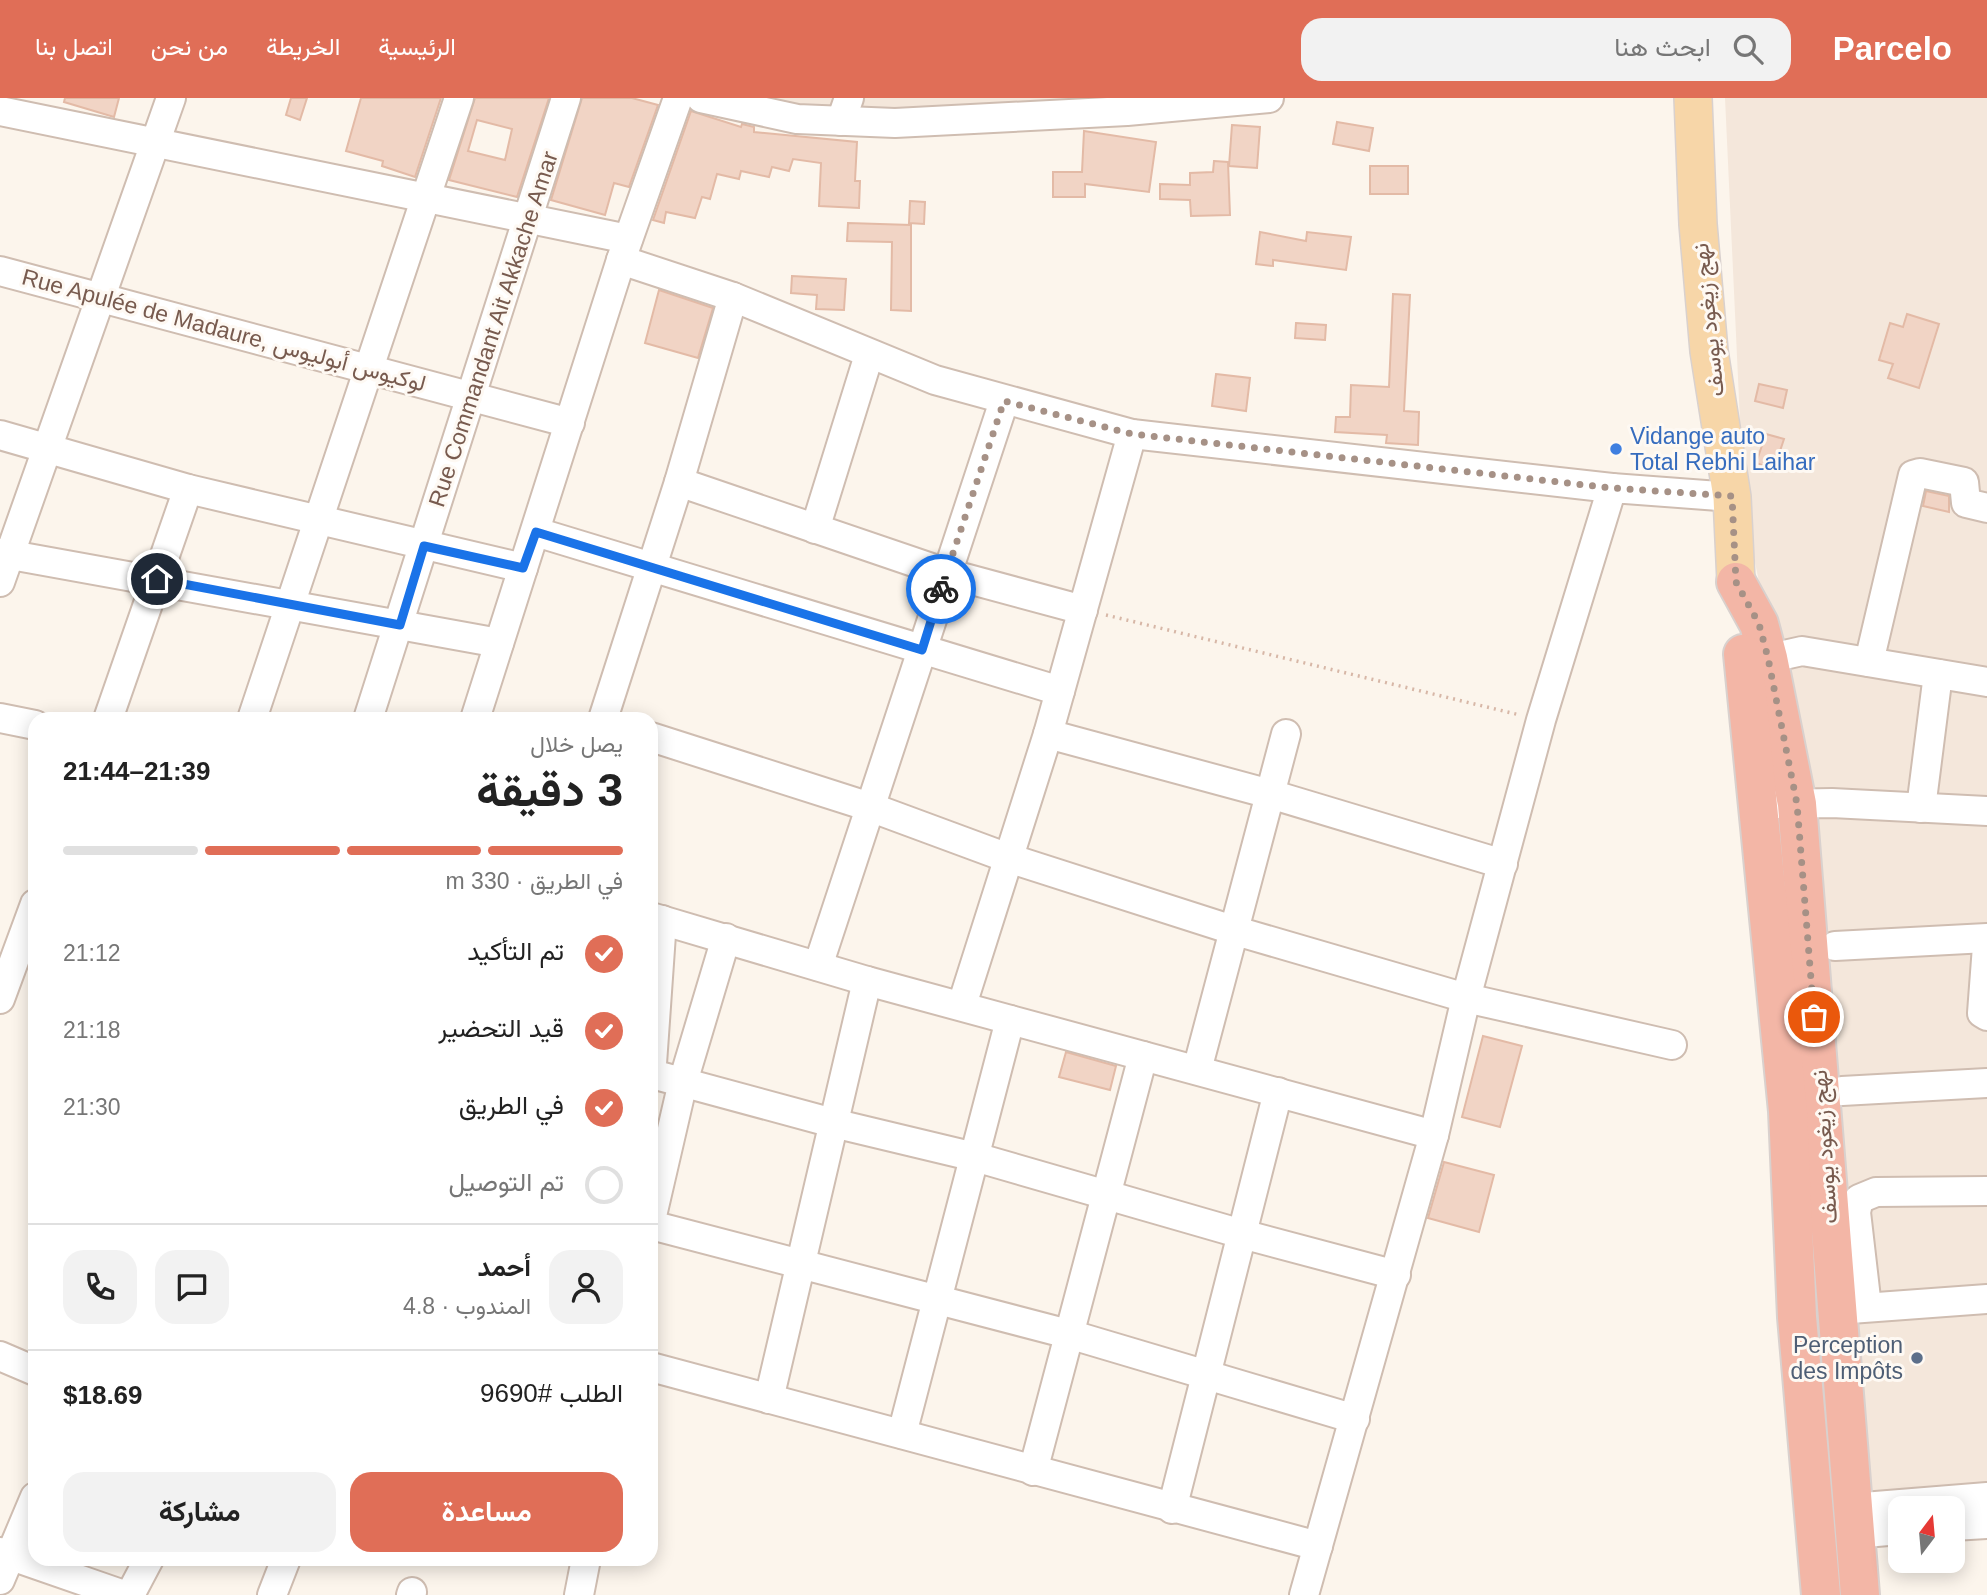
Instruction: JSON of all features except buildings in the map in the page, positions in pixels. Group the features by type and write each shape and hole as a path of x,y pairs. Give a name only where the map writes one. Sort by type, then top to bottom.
{"highway":[{"name":"نهج زيغود يوسف","path":"1736,582 1759,624 1756,661 1757,804 1788,1111 1797,1317 1821,1595"},
{"name":"نهج زيغود يوسف","path":"1756,661 1797,804 1852,1308 1852,1521 1860,1595"}],"main road":[{"name":"نهج زيغود يوسف","path":"1693,98 1698,224 1709,351 1732,496 1736,582"}],"street":[{"path":"0,582 5,554 103,298 171,98"},
{"path":"254,712 293,604 368,368 459,98"},
{"name":"Rue Commandant Ait Akkache Amar","path":"370,712 566,98"},
{"path":"477,712 624,249 678,98"},
{"path":"701,98 797,119 845,110 895,123 1127,104 1269,98"},
{"path":"0,111 528,218 624,249 869,355 935,380 1132,434 1612,488 1732,496"},
{"name":"Rue Apulée de Madaure, لوكيوس أبوليوس","path":"0,271 471,394 570,423"},
{"path":"606,712 679,482 733,297"},
{"path":"815,528 869,355"},
{"path":"818,966 1004,401"},
{"path":"962,1005 1048,734 1132,434"},
{"path":"0,435 188,489 523,568"},
{"path":"1869,662 1913,475 1920,473 1964,482 1966,503 1987,508"},
{"path":"679,482 946,573 1083,610"},
{"path":"1304,1595 1356,1419 1434,1135 1466,998 1541,720 1612,488"},
{"path":"110,712 188,489"},
{"path":"536,532 1060,691"},
{"path":"5,554 157,579 499,643"},
{"path":"1756,661 1802,651 1987,682"},
{"path":"1921,808 1938,674"},
{"path":"0,718 28,724"},
{"path":"1048,734 1269,794 1503,864"},
{"path":"1197,1070 1236,931 1286,734"},
{"path":"658,739 870,807 1008,858 1236,931 1466,998 1672,1045"},
{"path":"1757,804 1987,811"},
{"path":"0,999 7,951 28,916"},
{"path":"658,919 867,981 1434,1135"},
{"path":"658,1147 682,1082 726,938"},
{"path":"1835,946 1987,938"},
{"path":"1987,946 1981,998 1982,1013 1987,1016"},
{"path":"769,1399 867,981"},
{"path":"902,1434 1010,1020"},
{"path":"1033,1471 1072,1335 1143,1056"},
{"path":"658,1077 975,1157 1396,1275"},
{"path":"1842,1091 1987,1083"},
{"path":"1172,1509 1278,1092"},
{"path":"1987,1191 1876,1192 1859,1199 1856,1212 1852,1308 1987,1299"},
{"path":"658,1225 801,1265 939,1298 1207,1372 1356,1419"},
{"path":"0,1356 28,1368"},
{"path":"658,1369 1172,1509 1318,1546"},
{"path":"1852,1521 1987,1497"},
{"path":"28,1511 3,1562 124,1595"},
{"path":"1852,1521 1888,1528"},
{"path":"1965,1525 1987,1524"},
{"path":"130,1595 145,1566"},
{"path":"272,1595 283,1566"},
{"path":"579,1595 585,1566"}],"path":[{"path":"1083,610 1541,720"}],"shaded area":[{"path":"701,98 1140,98 837,123"},
{"path":"1725,98 1987,98 1987,1515 1965,1510 1965,1496 1888,1496 1888,1515 1867,1526 1803,802 1744,507"}],"way so far":[{"path":"941,589 1004,401 1132,434 1612,488 1732,496 1736,582 1759,624 1797,804 1814,1017"}],"place":[{"name":"Vidange auto Total Rebhi Laihar","path":"1616,449"},
{"name":"Perception des Impôts","path":"1917,1358"}],"route":[{"path":"157,579 400,625 424,546 523,568 536,532 922,650 941,589"}]}
